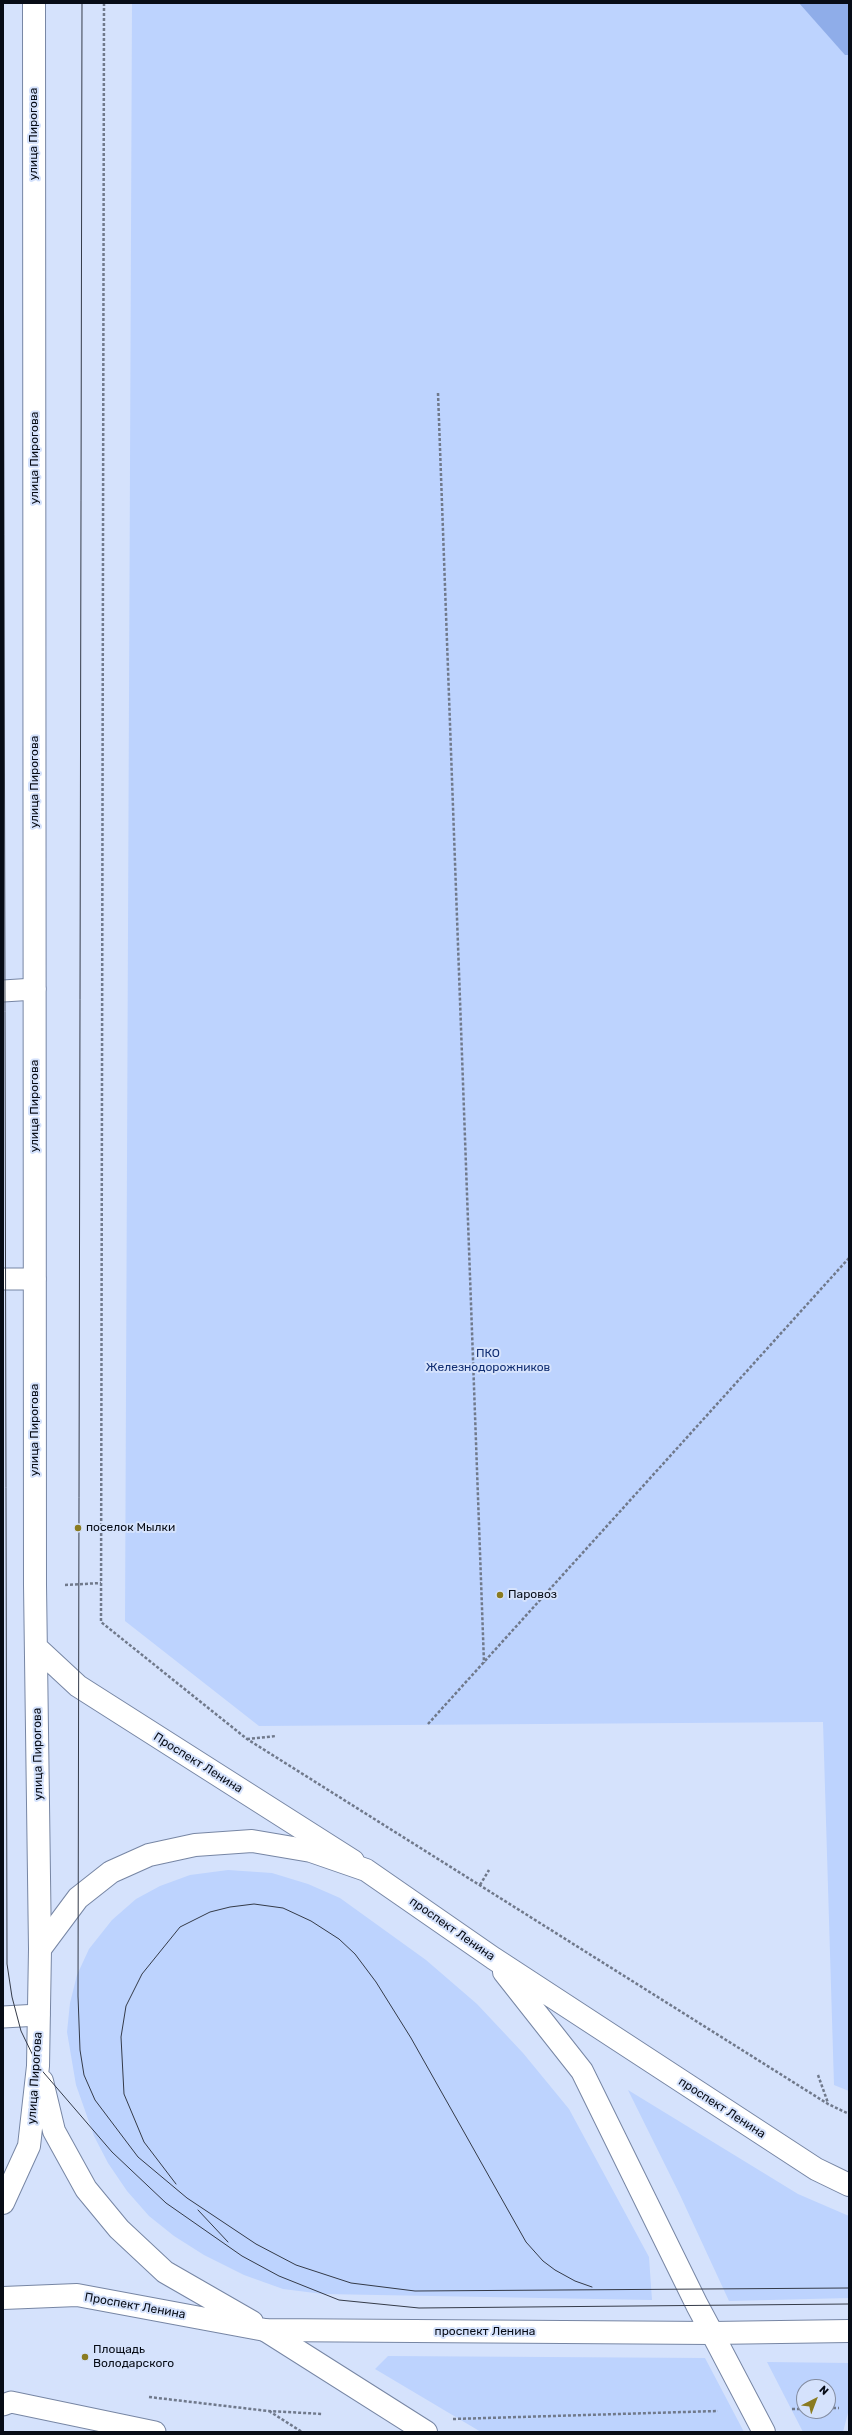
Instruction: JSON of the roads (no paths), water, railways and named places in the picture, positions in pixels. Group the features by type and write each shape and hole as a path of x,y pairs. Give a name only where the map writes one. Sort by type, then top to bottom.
{"main road":[{"name":"улица Пирогова","path":"3,2204 29,2146 38,2066 40,1949 36,1647 34,3"},
{"name":"Проспект Ленина","path":"36,1647 78,1686 366,1870"},
{"name":"проспект Ленина","path":"40,1949 78,1898 111,1872 149,1854 195,1844 252,1841 311,1851 366,1870 493,1958 816,2169 849,2185"},
{"path":"493,1958 582,2071 712,2333 764,2432"},
{"path":"38,2066 54,2131 86,2189 119,2229 165,2272 265,2330 426,2432"},
{"name":"Проспект Ленина","path":"3,2298 77,2296 265,2330"},
{"name":"проспект Ленина","path":"265,2330 712,2333 849,2331"}],"lane":[{"path":"3,990 35,989"},
{"path":"3,1279 35,1279"},
{"path":"3,2017 39,2015"},
{"path":"3,2404 11,2402 155,2432"}],"tram line":[{"path":"82,3 78,1996 80,2050 84,2075 95,2100 138,2157 187,2198 256,2244 296,2265 351,2283 415,2291 849,2288"},
{"path":"3,59 7,1964 12,1997 21,2031 38,2066 112,2152 166,2203 242,2256 279,2276 339,2300 419,2308 849,2304"},
{"path":"176,2184 144,2142 124,2094 121,2037 126,2006 142,1974 180,1927 210,1912 230,1907 254,1904 283,1908 311,1921 339,1939 355,1954 376,1982 411,2038 526,2242 543,2261 555,2270 575,2281 592,2287"},
{"path":"198,2210 228,2242"}],"place":[{"name":"поселок Мылки","path":"78,1528"},
{"name":"Паровоз","path":"500,1595"},
{"name":"Площадь Володарского","path":"85,2357"}],"park label":[{"name":"ПКО Железнодорожников","path":"488,1361"}]}
